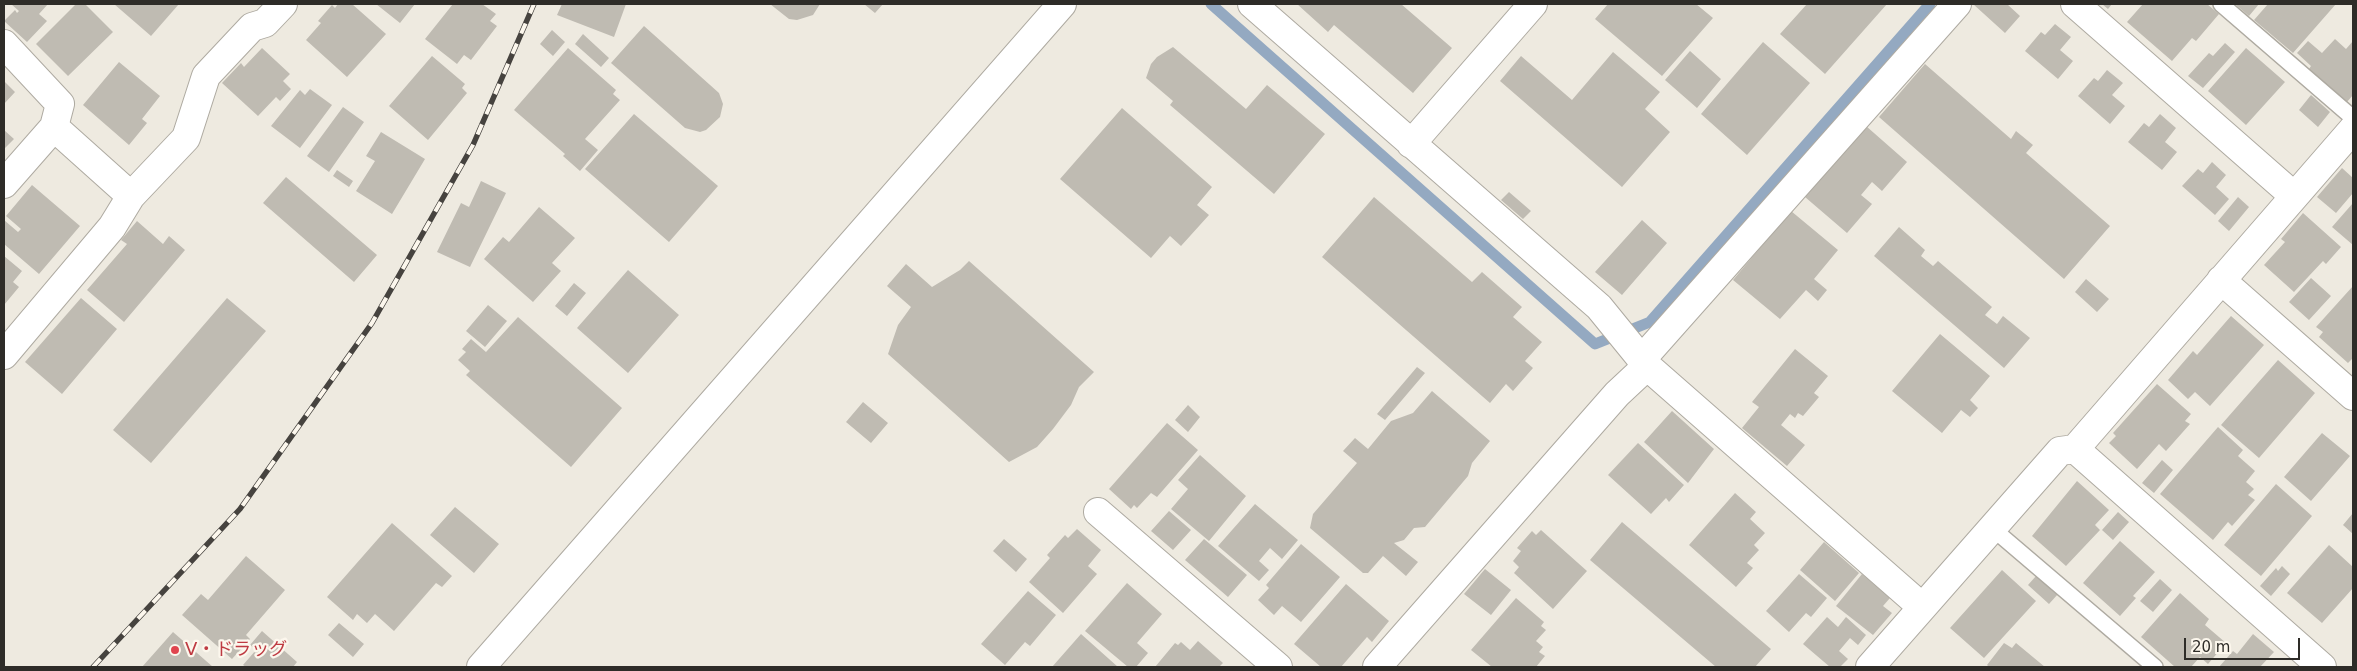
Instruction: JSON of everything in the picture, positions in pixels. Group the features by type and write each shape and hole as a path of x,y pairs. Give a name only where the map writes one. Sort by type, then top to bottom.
{"street":[{"path":"4,355 112,227 131,196 186,138 206,76 252,27 265,23 283,4"},
{"path":"481,667 1062,4"},
{"path":"1252,4 1603,313 1642,360 1922,607"},
{"path":"1411,144 1533,4"},
{"path":"1378,667 1616,394 1642,360 1957,4"},
{"path":"2075,4 2294,196"},
{"path":"4,44 60,104 54,127 4,184"},
{"path":"54,127 131,196"},
{"path":"1870,667 2060,451 2075,449 2353,128"},
{"path":"2221,280 2353,396"},
{"path":"2075,449 2322,667"},
{"path":"1098,512 1278,667"}],"lane":[{"path":"2221,4 2353,118"},
{"path":"1992,528 2154,667"}],"building":[{"path":"11,4 48,4 39,14 47,21 27,42 4,21 15,10 17,13 19,11"},
{"path":"76,4 85,4 113,32 68,76 36,44"},
{"path":"114,4 179,4 151,36"},
{"path":"338,4 352,4 386,34 347,77 306,40 321,23 318,21 332,5 335,8"},
{"path":"376,4 415,4 400,23"},
{"path":"453,4 482,4 496,14 490,21 497,26 471,60 464,55 457,64 425,39"},
{"path":"562,4 626,4 614,37 557,15"},
{"path":"770,4 820,4 813,15 797,20 789,19"},
{"path":"864,4 883,4 875,13"},
{"path":"1297,4 1401,4 1452,48 1413,93 1334,25 1328,32"},
{"path":"1608,4 1696,4 1713,18 1662,76 1595,19"},
{"path":"1807,4 1887,4 1825,74 1780,34"},
{"path":"1973,4 2007,4 2020,16 2005,33"},
{"path":"2102,4 2112,4 2108,9"},
{"path":"2143,4 2207,4 2219,14 2196,41 2192,38 2172,61 2127,22"},
{"path":"2235,4 2259,4 2249,16"},
{"path":"2268,4 2336,4 2293,53 2254,20"},
{"path":"2055,24 2071,37 2060,50 2073,61 2058,79 2025,51 2041,32 2045,35"},
{"path":"644,26 719,93 723,104 720,117 706,130 700,132 685,128 611,63"},
{"path":"552,30 565,42 553,56 540,44"},
{"path":"583,34 609,58 601,67 575,44"},
{"path":"2335,39 2346,49 2353,41 2353,95 2347,102 2309,69 2311,66 2297,53 2308,41 2322,53"},
{"path":"1763,42 1810,83 1747,155 1701,114"},
{"path":"2225,43 2235,52 2203,88 2188,76 2209,53 2213,56"},
{"path":"1173,47 1246,109 1267,85 1325,134 1274,194 1170,105 1173,101 1146,78 1151,64 1157,57"},
{"path":"262,48 290,74 283,81 291,89 280,101 276,97 258,116 222,83 241,63 244,67"},
{"path":"568,48 616,90 613,94 620,100 585,139 598,150 580,171 563,156 565,154 514,110"},
{"path":"2246,48 2285,82 2246,125 2208,91"},
{"path":"1690,51 1721,79 1697,108 1665,80"},
{"path":"1613,52 1660,92 1645,109 1670,132 1622,187 1500,81 1521,56 1572,100"},
{"path":"432,56 465,84 462,88 467,93 428,140 389,106"},
{"path":"119,62 160,96 142,119 147,123 129,145 83,105"},
{"path":"1925,64 2011,139 2016,131 2033,145 2026,153 2110,226 2064,279 1879,117"},
{"path":"2107,70 2123,83 2112,95 2125,106 2110,124 2078,96 2094,78 2098,81"},
{"path":"4,81 15,92 4,104"},
{"path":"310,89 332,105 300,148 271,126 300,90 305,95"},
{"path":"2311,95 2330,112 2318,127 2299,110"},
{"path":"343,107 364,122 329,172 307,156"},
{"path":"1122,108 1212,187 1197,205 1209,215 1181,246 1170,236 1151,258 1060,179"},
{"path":"634,114 718,186 669,242 585,169"},
{"path":"2160,114 2176,128 2165,142 2177,152 2162,170 2128,142 2144,123 2149,127"},
{"path":"1866,126 1907,162 1882,191 1872,182 1861,195 1872,204 1847,233 1805,197"},
{"path":"4,130 14,139 4,149"},
{"path":"381,132 425,159 392,214 356,191 375,161 366,156"},
{"path":"2212,162 2226,175 2216,187 2229,199 2215,215 2182,186 2198,169 2203,173"},
{"path":"2342,168 2353,178 2353,193 2336,213 2317,197"},
{"path":"337,170 353,181 349,187 333,176"},
{"path":"286,177 377,255 354,282 263,203"},
{"path":"481,181 506,193 470,267 437,252 461,203 469,207"},
{"path":"32,185 80,226 39,274 4,244 4,220 18,232 21,229 6,216"},
{"path":"1509,192 1531,211 1523,219 1501,200"},
{"path":"1374,197 1472,282 1482,272 1522,307 1513,317 1542,342 1525,361 1533,368 1513,391 1506,384 1490,403 1322,257"},
{"path":"2238,197 2249,207 2229,231 2218,221"},
{"path":"2353,203 2353,245 2332,227"},
{"path":"539,207 575,238 552,263 561,271 533,302 484,259 503,237 509,242"},
{"path":"1791,211 1838,250 1814,279 1827,290 1818,301 1806,290 1780,319 1733,280"},
{"path":"2303,213 2341,247 2326,264 2323,261 2294,292 2264,265 2285,242 2281,239"},
{"path":"1642,220 1667,243 1622,295 1595,272"},
{"path":"137,221 163,244 169,236 185,250 124,322 87,290 127,244 121,240"},
{"path":"1899,227 1925,250 1921,256 1933,266 1938,261 1992,307 1985,315 1997,324 2003,316 2030,338 2004,368 1874,256"},
{"path":"4,256 22,271 13,282 19,287 4,305"},
{"path":"969,261 1094,372 1079,387 1071,405 1037,447 1009,462 888,354 898,325 911,307 887,286 906,264 932,287 960,270"},
{"path":"628,270 679,315 628,373 577,328"},
{"path":"2311,278 2331,296 2309,320 2289,302"},
{"path":"2086,279 2109,299 2097,312 2075,292"},
{"path":"574,283 586,293 567,316 555,306"},
{"path":"2353,286 2353,360 2348,363 2319,337 2323,332 2316,327"},
{"path":"81,298 117,329 62,394 25,362"},
{"path":"227,298 266,331 151,463 113,430"},
{"path":"488,305 507,321 485,347 466,331"},
{"path":"2231,316 2264,345 2210,406 2195,392 2188,399 2168,380 2193,351 2197,355"},
{"path":"518,317 622,408 571,467 466,375 470,371 458,360 466,352 462,349 471,339 486,352"},
{"path":"1940,334 1990,376 1970,400 1978,408 1970,417 1961,410 1942,433 1892,391"},
{"path":"1795,349 1828,376 1814,393 1819,397 1803,416 1798,413 1795,418 1790,414 1781,425 1805,445 1787,466 1742,428 1759,407 1752,402"},
{"path":"2278,360 2315,393 2259,458 2221,425"},
{"path":"1417,367 1425,373 1385,420 1377,414"},
{"path":"2157,384 2191,414 2185,421 2190,424 2166,451 2159,444 2137,469 2109,443 2116,436 2113,433"},
{"path":"1432,391 1490,441 1472,463 1468,476 1425,527 1414,528 1404,540 1394,543 1418,562 1406,576 1383,556 1368,573 1363,573 1310,528 1313,514 1357,463 1343,451 1355,438 1368,449 1391,421 1413,413"},
{"path":"863,402 888,423 871,443 846,422"},
{"path":"1188,405 1200,417 1188,432 1175,420"},
{"path":"1672,411 1714,449 1688,483 1644,442"},
{"path":"1167,423 1198,450 1157,497 1151,493 1137,508 1134,505 1131,509 1109,489"},
{"path":"2218,427 2243,450 2238,456 2255,471 2246,482 2254,489 2248,495 2255,500 2232,526 2228,522 2213,540 2160,494"},
{"path":"2322,433 2350,456 2311,501 2284,477"},
{"path":"1638,443 1684,485 1669,502 1666,498 1651,514 1608,475"},
{"path":"1200,455 1246,496 1209,541 1171,509 1188,489 1178,480"},
{"path":"2162,460 2173,470 2154,493 2142,483"},
{"path":"2077,481 2109,510 2095,525 2100,530 2066,566 2032,536"},
{"path":"2276,484 2312,516 2261,576 2224,545"},
{"path":"1735,493 1756,512 1750,519 1765,533 1754,545 1759,550 1747,563 1753,568 1736,587 1689,545"},
{"path":"1255,504 1298,540 1282,559 1270,548 1259,561 1269,570 1259,581 1218,546"},
{"path":"455,507 499,544 474,573 430,535"},
{"path":"1169,511 1191,530 1173,550 1151,531"},
{"path":"2118,512 2129,522 2113,540 2102,530"},
{"path":"2353,513 2353,534 2343,525"},
{"path":"1622,522 1771,649 1755,667 1716,667 1590,560"},
{"path":"392,523 452,576 442,587 436,583 394,631 375,614 367,623 357,614 353,620 327,597"},
{"path":"1077,529 1101,550 1088,566 1097,574 1063,613 1029,582 1050,558 1047,555 1065,535 1068,538"},
{"path":"1541,530 1587,571 1553,609 1514,573 1519,567 1513,561 1521,551 1517,548 1532,531 1536,535"},
{"path":"1004,539 1027,559 1016,572 993,551"},
{"path":"1204,539 1247,575 1228,597 1185,560"},
{"path":"2120,541 2155,572 2133,596 2136,598 2120,616 2083,583"},
{"path":"1824,542 1859,573 1835,601 1800,570"},
{"path":"1301,544 1340,577 1301,622 1282,606 1274,615 1258,600 1269,588 1266,585"},
{"path":"2329,545 2353,567 2353,588 2322,623 2287,593"},
{"path":"246,556 285,590 246,635 250,639 232,659 182,615 201,594 208,600"},
{"path":"2282,566 2290,574 2271,596 2260,586 2276,568 2278,571"},
{"path":"1485,569 1511,590 1491,615 1464,594"},
{"path":"2002,570 2036,601 1984,658 1950,628"},
{"path":"1799,574 1827,598 1811,617 1806,613 1789,632 1766,611"},
{"path":"1862,574 1890,598 1883,606 1892,613 1873,635 1836,606"},
{"path":"2036,576 2058,594 2049,604 2028,585"},
{"path":"2160,579 2172,590 2153,612 2140,601"},
{"path":"1127,583 1162,614 1137,643 1148,653 1136,667 1128,667 1085,631"},
{"path":"1346,584 1389,621 1372,642 1367,637 1341,667 1321,667 1294,644"},
{"path":"1028,591 1056,615 1030,646 1025,642 1005,665 981,644"},
{"path":"2180,593 2209,619 2205,625 2226,643 2208,664 2200,657 2191,667 2175,667 2141,637"},
{"path":"1516,598 1544,622 1541,626 1546,630 1536,641 1543,647 1539,652 1545,656 1536,667 1492,667 1471,650"},
{"path":"1827,617 1838,627 1846,617 1866,635 1858,645 1850,638 1839,651 1848,659 1840,667 1830,667 1803,644"},
{"path":"339,623 364,644 353,657 328,635"},
{"path":"262,631 297,662 293,667 246,667 243,665 256,650 250,645"},
{"name":"V・ドラッグ","path":"173,632 213,667 142,667"},
{"path":"1081,634 1118,667 1052,667"},
{"path":"2253,634 2274,652 2260,667 2219,667 2233,651 2237,654"},
{"path":"1198,641 1223,663 1219,667 1155,667 1175,643 1178,645 1181,642 1190,650"},
{"path":"2004,643 2012,648 2016,643 2045,667 1989,667 1987,665"}],"waterway":[{"path":"1211,4 1595,344 1650,322 1930,4"}],"railway":[{"path":"93,667 240,509 372,323 473,145 534,4"}],"place":[{"name":"V・ドラッグ","path":"175,650"}]}
